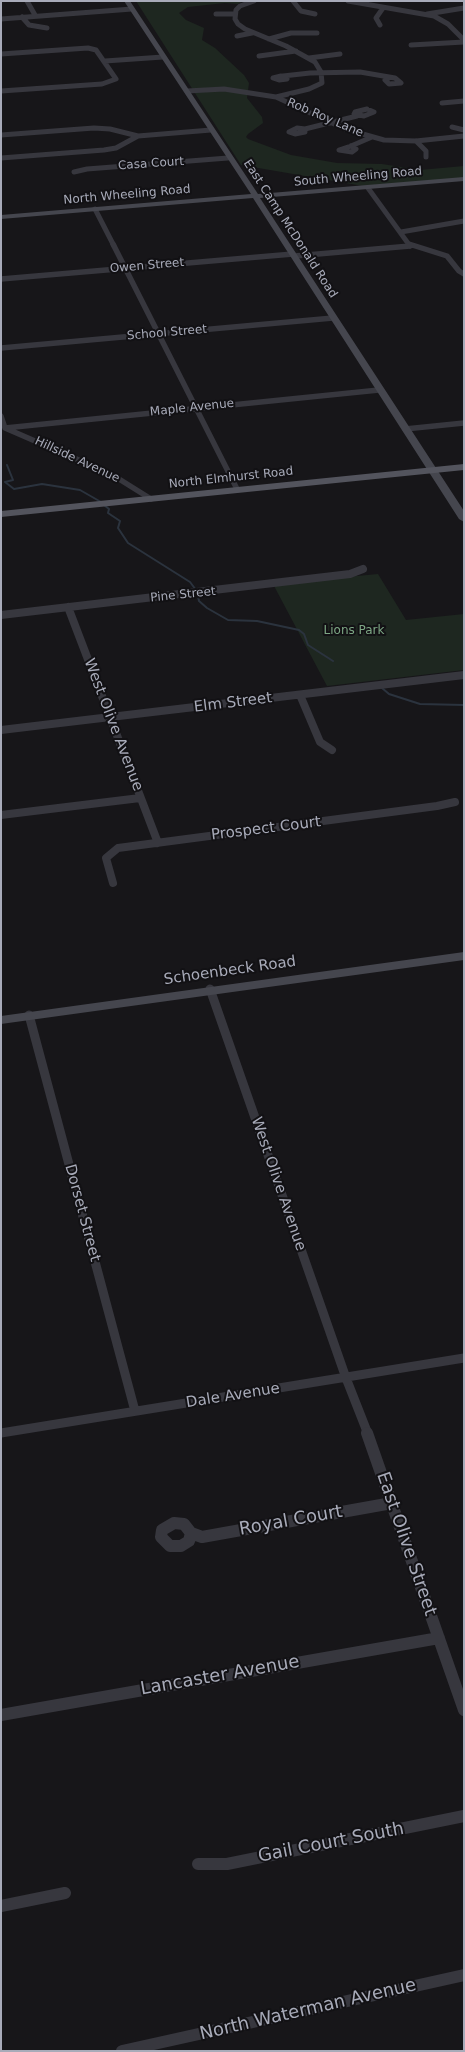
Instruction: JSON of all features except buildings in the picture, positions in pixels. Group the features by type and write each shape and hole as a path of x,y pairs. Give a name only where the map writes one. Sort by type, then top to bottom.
{"main road":[{"name":"East Camp McDonald Road","path":"127,1 163,58 187,90 228,158 294,255 464,519"},
{"name":"South Wheeling Road","path":"254,196 464,180"},
{"name":"North Wheeling Road","path":"1,217 254,196"},
{"name":"North Elmhurst Road","path":"1,514 464,467"},
{"name":"Schoenbeck Road","path":"1,1020 210,989 464,956"}],"street":[{"path":"27,1 35,15"},
{"path":"187,90 224,89 276,97 315,87 322,82 318,64 296,51 252,33 238,24 235,14 240,6 254,1"},
{"path":"293,1 301,11 316,14"},
{"path":"362,5 370,1"},
{"path":"351,2 428,14 444,21 464,41"},
{"path":"380,25 376,19 383,8"},
{"path":"428,14 464,8"},
{"path":"1,18 132,9"},
{"path":"216,14 235,14"},
{"path":"22,17 29,25 47,28"},
{"path":"455,31 464,30"},
{"path":"237,36 252,33"},
{"path":"269,39 292,33 317,33"},
{"path":"411,45 464,41"},
{"path":"1,54 88,48 96,50 116,79 111,82 1,91"},
{"path":"259,56 296,51"},
{"path":"309,58 340,54"},
{"path":"105,62 163,58"},
{"path":"283,76 321,72 370,73 389,78"},
{"path":"315,87 323,89"},
{"name":"Rob Roy Lane","path":"276,97 332,123 372,137 416,142 464,136"},
{"path":"442,103 464,100"},
{"path":"305,129 357,116"},
{"path":"452,127 464,130"},
{"path":"1,135 94,128 110,129 138,136 211,130"},
{"path":"1,158 104,150 116,148 138,136"},
{"path":"351,146 372,137"},
{"path":"416,142 426,151 426,156"},
{"name":"Casa Court","path":"74,172 87,169 228,158"},
{"path":"368,188 410,246 447,256 464,274"},
{"path":"95,209 237,490"},
{"path":"401,232 450,222 464,222"},
{"name":"Owen Street","path":"1,279 410,246"},
{"name":"School Street","path":"1,348 333,318"},
{"name":"Maple Avenue","path":"3,428 380,390"},
{"path":"1,416 3,428"},
{"path":"405,429 464,423"},
{"name":"Hillside Avenue","path":"3,428 111,474 151,499"},
{"name":"Pine Street","path":"1,615 232,589 273,582 350,574 363,569"},
{"name":"West Olive Avenue","path":"68,608 112,717 140,798 158,842"},
{"name":"Elm Street","path":"1,730 464,675"},
{"path":"300,695 320,742 332,750"},
{"path":"1,815 140,798"},
{"name":"Prospect Court","path":"113,883 106,858 118,848 437,806 454,802"},
{"name":"West Olive Avenue","path":"210,989 346,1378"},
{"name":"Dorset Street","path":"29,1015 135,1411"},
{"name":"Dale Avenue","path":"1,1433 464,1358"},
{"name":"East Olive Street","path":"346,1378 464,1710"},
{"name":"Royal Court","path":"191,1533 202,1537 392,1503"},
{"name":"Lancaster Avenue","path":"1,1715 439,1638"},
{"name":"Gail Court South","path":"198,1864 227,1864 464,1816"},
{"path":"1,1906 65,1893"},
{"name":"North Waterman Avenue","path":"122,2051 464,1975"}],"green space":[{"path":"136,1 243,1 238,4 225,3 188,7 179,13 186,20 204,28 202,40 215,48 244,75 249,83 247,98 262,117 263,123 248,134 246,137 248,139 291,155 337,163 382,164 420,170 464,166 464,178 363,186 241,165"},
{"name":"Lions Park","path":"378,574 406,620 464,614 464,670 327,686 273,584"}],"waterway":[{"path":"7,465 13,480 5,482 14,489 42,484 80,490 101,502"},
{"path":"104,505 109,509 108,513 120,521 118,528 128,543 190,582 196,590"},
{"path":"198,596 199,601 207,608 228,620 257,621 299,630 304,634 308,645 333,661"},
{"path":"382,688 389,694 420,704 464,705"}]}
